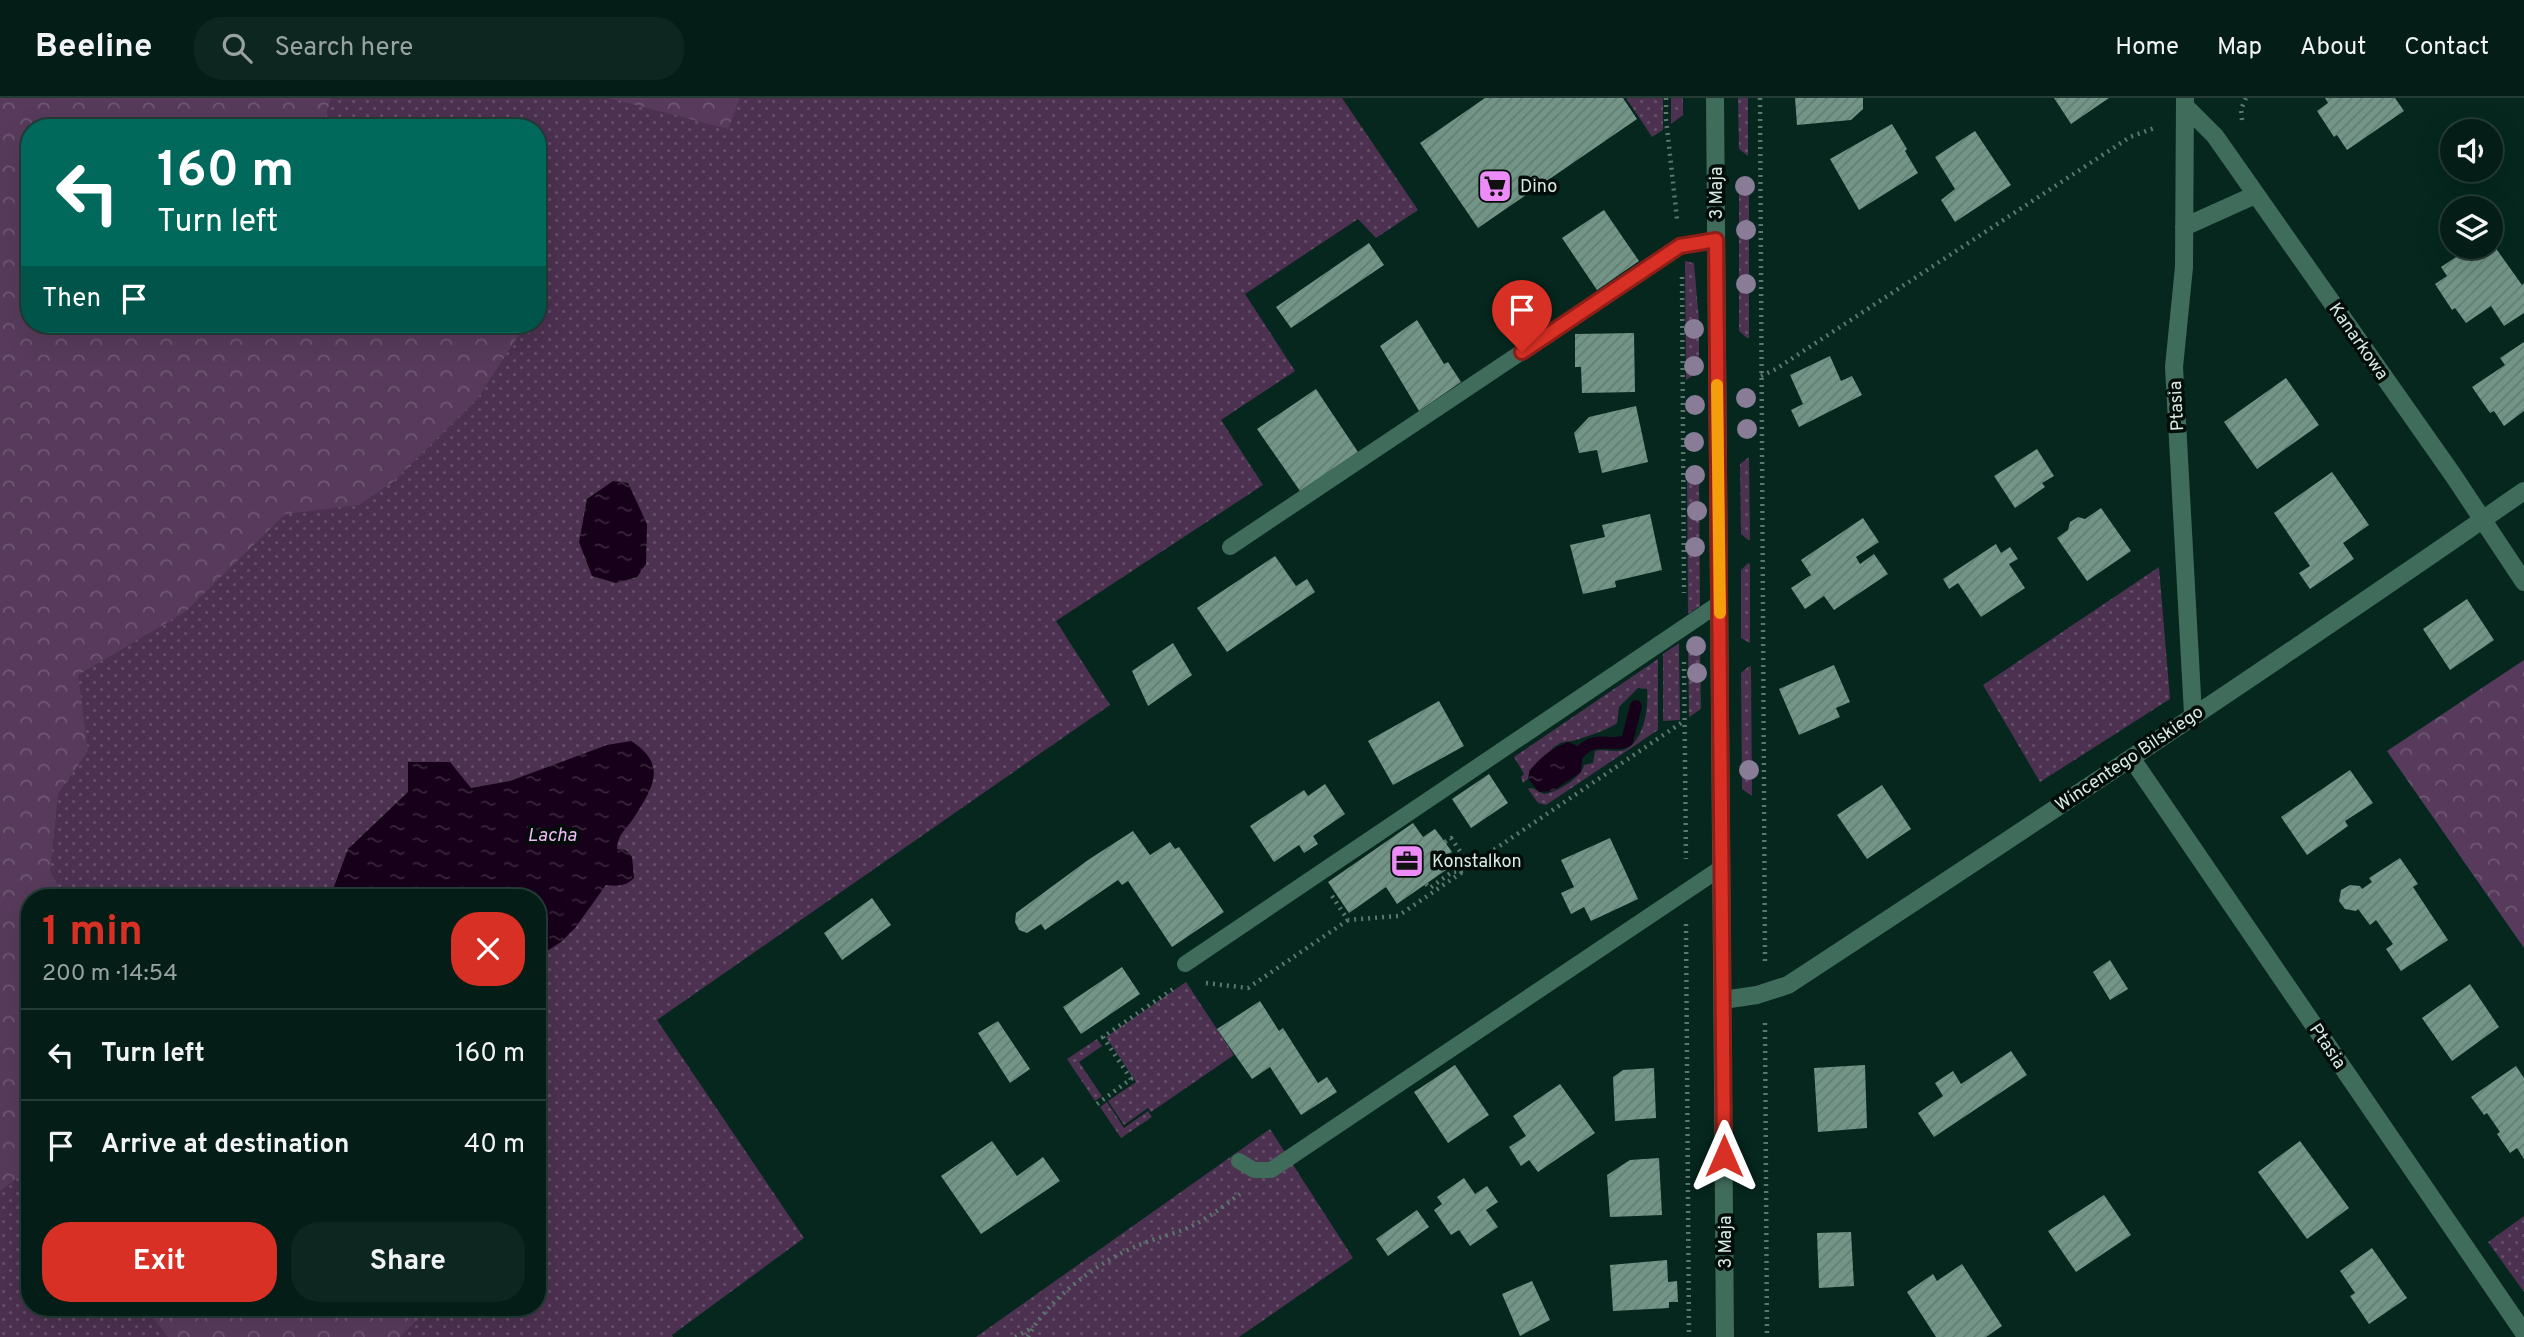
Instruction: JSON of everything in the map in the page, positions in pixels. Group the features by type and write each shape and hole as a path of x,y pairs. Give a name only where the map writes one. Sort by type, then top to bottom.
{"street":[{"name":"3 Maja","path":"1715,98 1725,1337"},
{"name":"Kanarkowa","path":"2189,101 2453,475 2524,582"},
{"name":"Ptasia","path":"2189,101 2184,267 2174,367 2193,715"},
{"path":"2184,227 2255,195"},
{"name":"Wincentego Bilskiego","path":"1723,1000 1765,993 1788,985 2132,759 2524,491"},
{"name":"Ptasia","path":"2132,759 2524,1332"}],"lane":[{"path":"1230,547 1680,246 1716,240"},
{"path":"1185,964 1720,603"},
{"path":"1239,1161 1254,1170 1271,1170 1721,868"}],"path":[{"path":"1666,98 1683,293 1689,1337"},
{"path":"1760,98 1767,1337"},
{"path":"2158,117 2158,141"},
{"path":"1761,376 1776,369 2130,137 2158,127"},
{"path":"1199,982 1248,988 1348,919 1398,916 1685,720"},
{"path":"1445,842 1451,838 1470,866"},
{"path":"1426,884 1430,888 1452,872 1464,871"},
{"path":"1344,914 1348,919"},
{"path":"1097,1104 1131,1079 1103,1037 1176,987"},
{"path":"1028,1337 1055,1301 1091,1273 1138,1245 1190,1227 1271,1170"},
{"path":"1015,1337 1033,1328"}],"shaded area":[{"path":"0,98 1342,98 1418,210 1376,238 1358,219 1245,294 1295,371 1221,420 1263,485 1056,621 1110,705 657,1020 804,1238 672,1335 673,1337 0,1337"},
{"path":"1626,98 1663,98 1663,130 1652,137"},
{"path":"1671,98 1683,98 1683,115 1671,124"},
{"path":"1738,98 1748,98 1748,156 1739,149"},
{"path":"1745,179 1749,179 1749,338 1739,331 1739,186"},
{"path":"1685,261 1694,263 1699,321 1699,372 1686,380"},
{"path":"1749,457 1748,540 1741,534 1740,464"},
{"path":"1687,472 1699,472 1700,606 1688,614"},
{"path":"1748,563 1750,643 1741,638 1741,570"},
{"path":"2159,567 2170,699 2040,782 1983,685"},
{"path":"1688,642 1700,643 1701,709 1689,717"},
{"path":"1679,643 1680,720 1663,721 1663,654"},
{"path":"1658,659 1658,730 1546,805 1538,803 1528,789 1532,788 1544,794 1556,790 1574,779 1584,765 1593,763 1595,751 1620,751 1631,746 1644,723 1647,689 1638,688 1619,707 1617,723 1613,726 1557,745 1531,769 1528,779 1523,783 1521,777 1524,774 1514,757"},
{"path":"1751,666 1752,796 1742,789 1741,673"},
{"path":"1186,982 1234,1055 1151,1112 1148,1108 1124,1125 1108,1101 1136,1082 1106,1037"},
{"path":"1097,1039 1102,1046 1079,1062 1102,1096 1095,1101 1067,1059"},
{"path":"1107,1102 1124,1128 1148,1111 1152,1117 1121,1138 1100,1107"},
{"path":"1270,1129 1353,1258 1239,1337 976,1337"},
{"path":"2524,1216 2524,1292 2488,1242"}],"green space":[{"path":"0,98 331,98 325,119 21,119 21,333 520,333 477,399 394,481 359,505 285,514 185,612 78,675 88,751 58,794 50,871 60,889 21,889 21,1175 0,1191"},
{"path":"609,98 740,98 728,129"},
{"path":"2524,660 2524,948 2387,751"},
{"path":"152,1316 421,1316 400,1337 168,1337"}],"water":[{"path":"613,481 628,483 647,524 646,564 637,577 616,583 592,576 579,542 587,499"},
{"name":"Lacha","path":"631,741 649,758 653,767 652,785 621,835 617,849 626,850 632,857 634,878 617,886 606,885 575,928 546,952 546,889 333,889 348,849 408,792 408,762 450,762 471,788 510,781 607,745"},
{"path":"1568,742 1576,745 1582,760 1581,772 1553,791 1539,792 1529,780 1529,772 1546,754"}],"building":[{"name":"Dino","path":"1485,98 1623,98 1637,119 1478,228 1420,143"},
{"path":"1795,98 1863,98 1863,109 1851,120 1797,125"},
{"path":"2054,98 2109,98 2071,124"},
{"path":"2325,98 2395,98 2404,111 2347,150 2337,135 2334,137 2317,111 2328,103"},
{"path":"1892,124 1918,173 1859,210 1830,159"},
{"path":"1975,131 2011,185 1955,222 1941,200 1955,189 1935,157"},
{"path":"1604,210 1639,261 1597,290 1562,238"},
{"path":"1369,243 1384,265 1291,328 1276,307"},
{"path":"2503,258 2522,285 2524,283 2524,313 2504,326 2491,306 2466,323 2455,308 2452,310 2435,284 2447,276 2441,267 2453,259"},
{"path":"1417,320 1444,364 1448,362 1461,382 1419,411 1380,346"},
{"path":"1634,333 1635,392 1582,393 1581,367 1575,367 1575,334"},
{"path":"2524,342 2524,411 2504,426 2494,411 2490,413 2472,387 2505,365 2500,358"},
{"path":"1830,356 1841,381 1852,376 1862,395 1799,427 1791,410 1803,404 1790,375"},
{"path":"2286,378 2319,425 2257,469 2224,422"},
{"path":"1316,389 1358,452 1300,491 1257,429"},
{"path":"1636,406 1648,462 1602,473 1597,450 1579,453 1574,433 1589,417"},
{"path":"2037,449 2054,476 2042,483 2045,487 2015,508 1994,476"},
{"path":"2332,472 2369,525 2343,543 2354,559 2310,589 2299,573 2310,566 2274,513"},
{"path":"2101,508 2131,551 2087,581 2057,538 2068,530 2070,522 2078,517 2085,519"},
{"path":"1650,514 1662,570 1615,581 1616,587 1583,594 1570,545 1605,537 1602,525"},
{"path":"1863,518 1879,542 1856,557 1860,564 1874,554 1888,574 1834,610 1824,596 1805,609 1791,588 1811,575 1801,560"},
{"path":"1996,544 2001,553 2010,547 2018,559 2009,564 2025,588 1981,617 1958,583 1949,589 1943,579"},
{"path":"1275,556 1296,586 1307,579 1315,592 1227,652 1197,608"},
{"path":"2467,599 2494,640 2450,670 2423,629"},
{"path":"1173,643 1192,675 1148,706 1132,671"},
{"path":"1834,665 1850,702 1836,708 1840,717 1799,735 1779,689"},
{"path":"1439,701 1464,746 1393,785 1368,741"},
{"path":"2350,770 2373,803 2345,821 2348,826 2307,855 2281,817"},
{"path":"1489,774 1508,803 1471,828 1452,799"},
{"path":"1325,784 1345,814 1313,836 1318,844 1304,853 1299,845 1274,862 1250,826 1304,790 1308,796"},
{"path":"1882,785 1911,829 1867,859 1837,815"},
{"path":"1413,823 1423,837 1435,829 1445,842 1452,852 1440,860 1446,870 1397,904 1386,887 1349,913 1328,882"},
{"path":"1133,831 1150,855 1170,842 1175,849 1179,847 1224,912 1172,947 1128,881 1122,885 1118,880 1045,930 1041,924 1027,933 1019,930 1015,922 1016,913"},
{"path":"1610,838 1638,899 1591,921 1584,907 1571,914 1561,893 1574,887 1561,860"},
{"path":"2400,858 2418,884 2413,887 2448,940 2401,971 2386,949 2393,944 2376,920 2370,925 2358,909 2345,909 2339,901 2341,890 2350,885 2360,886 2362,889 2372,882 2369,878"},
{"path":"872,898 891,925 842,960 824,933"},
{"path":"2110,960 2128,989 2110,1000 2093,972"},
{"path":"1122,967 1140,994 1081,1034 1063,1007"},
{"path":"2470,984 2499,1027 2452,1061 2422,1018"},
{"path":"1260,1001 1279,1031 1283,1028 1318,1083 1327,1077 1337,1092 1301,1115 1270,1067 1252,1079 1217,1029"},
{"path":"998,1021 1030,1069 1010,1083 978,1033"},
{"path":"2011,1051 2027,1075 1934,1137 1918,1113 1943,1096 1935,1083 1953,1071 1961,1084"},
{"path":"1455,1065 1489,1115 1448,1143 1414,1092"},
{"path":"1865,1065 1867,1128 1818,1132 1814,1068"},
{"path":"2516,1066 2524,1078 2524,1159 2517,1148 2510,1153 2487,1113 2484,1115 2471,1097"},
{"path":"1654,1068 1656,1118 1615,1121 1613,1077 1623,1070"},
{"path":"1560,1084 1595,1133 1538,1172 1529,1160 1521,1166 1509,1147 1526,1136 1513,1116"},
{"path":"992,1141 1017,1176 1043,1157 1060,1181 981,1234 941,1176"},
{"path":"2300,1141 2349,1208 2307,1239 2258,1172"},
{"path":"1659,1158 1662,1215 1610,1217 1607,1175 1630,1160"},
{"path":"1464,1178 1475,1194 1487,1186 1498,1202 1486,1210 1498,1227 1470,1246 1459,1230 1451,1235 1434,1210 1442,1204 1437,1197"},
{"path":"2104,1195 2131,1235 2076,1272 2048,1231"},
{"path":"1417,1210 1429,1227 1388,1256 1376,1239"},
{"path":"1851,1232 1854,1286 1819,1288 1817,1233"},
{"path":"2372,1248 2407,1298 2369,1324 2350,1296 2355,1293 2340,1271"},
{"path":"1667,1260 1668,1282 1677,1281 1678,1302 1669,1302 1669,1308 1613,1311 1610,1265"},
{"path":"1962,1264 2002,1326 1986,1337 1936,1337 1907,1292 1933,1274 1937,1281"},
{"path":"1532,1281 1550,1320 1520,1336 1502,1294"}],"waterway":[{"path":"1579,753 1591,744 1627,741 1636,706"}],"slow traffic":[{"path":"1717,385 1720,613"}],"place":[{"name":"Dino","path":"1495,186"},
{"name":"Konstalkon","path":"1407,861"}],"route":[{"path":"1522,352 1680,246 1716,240 1724,1156"}]}
